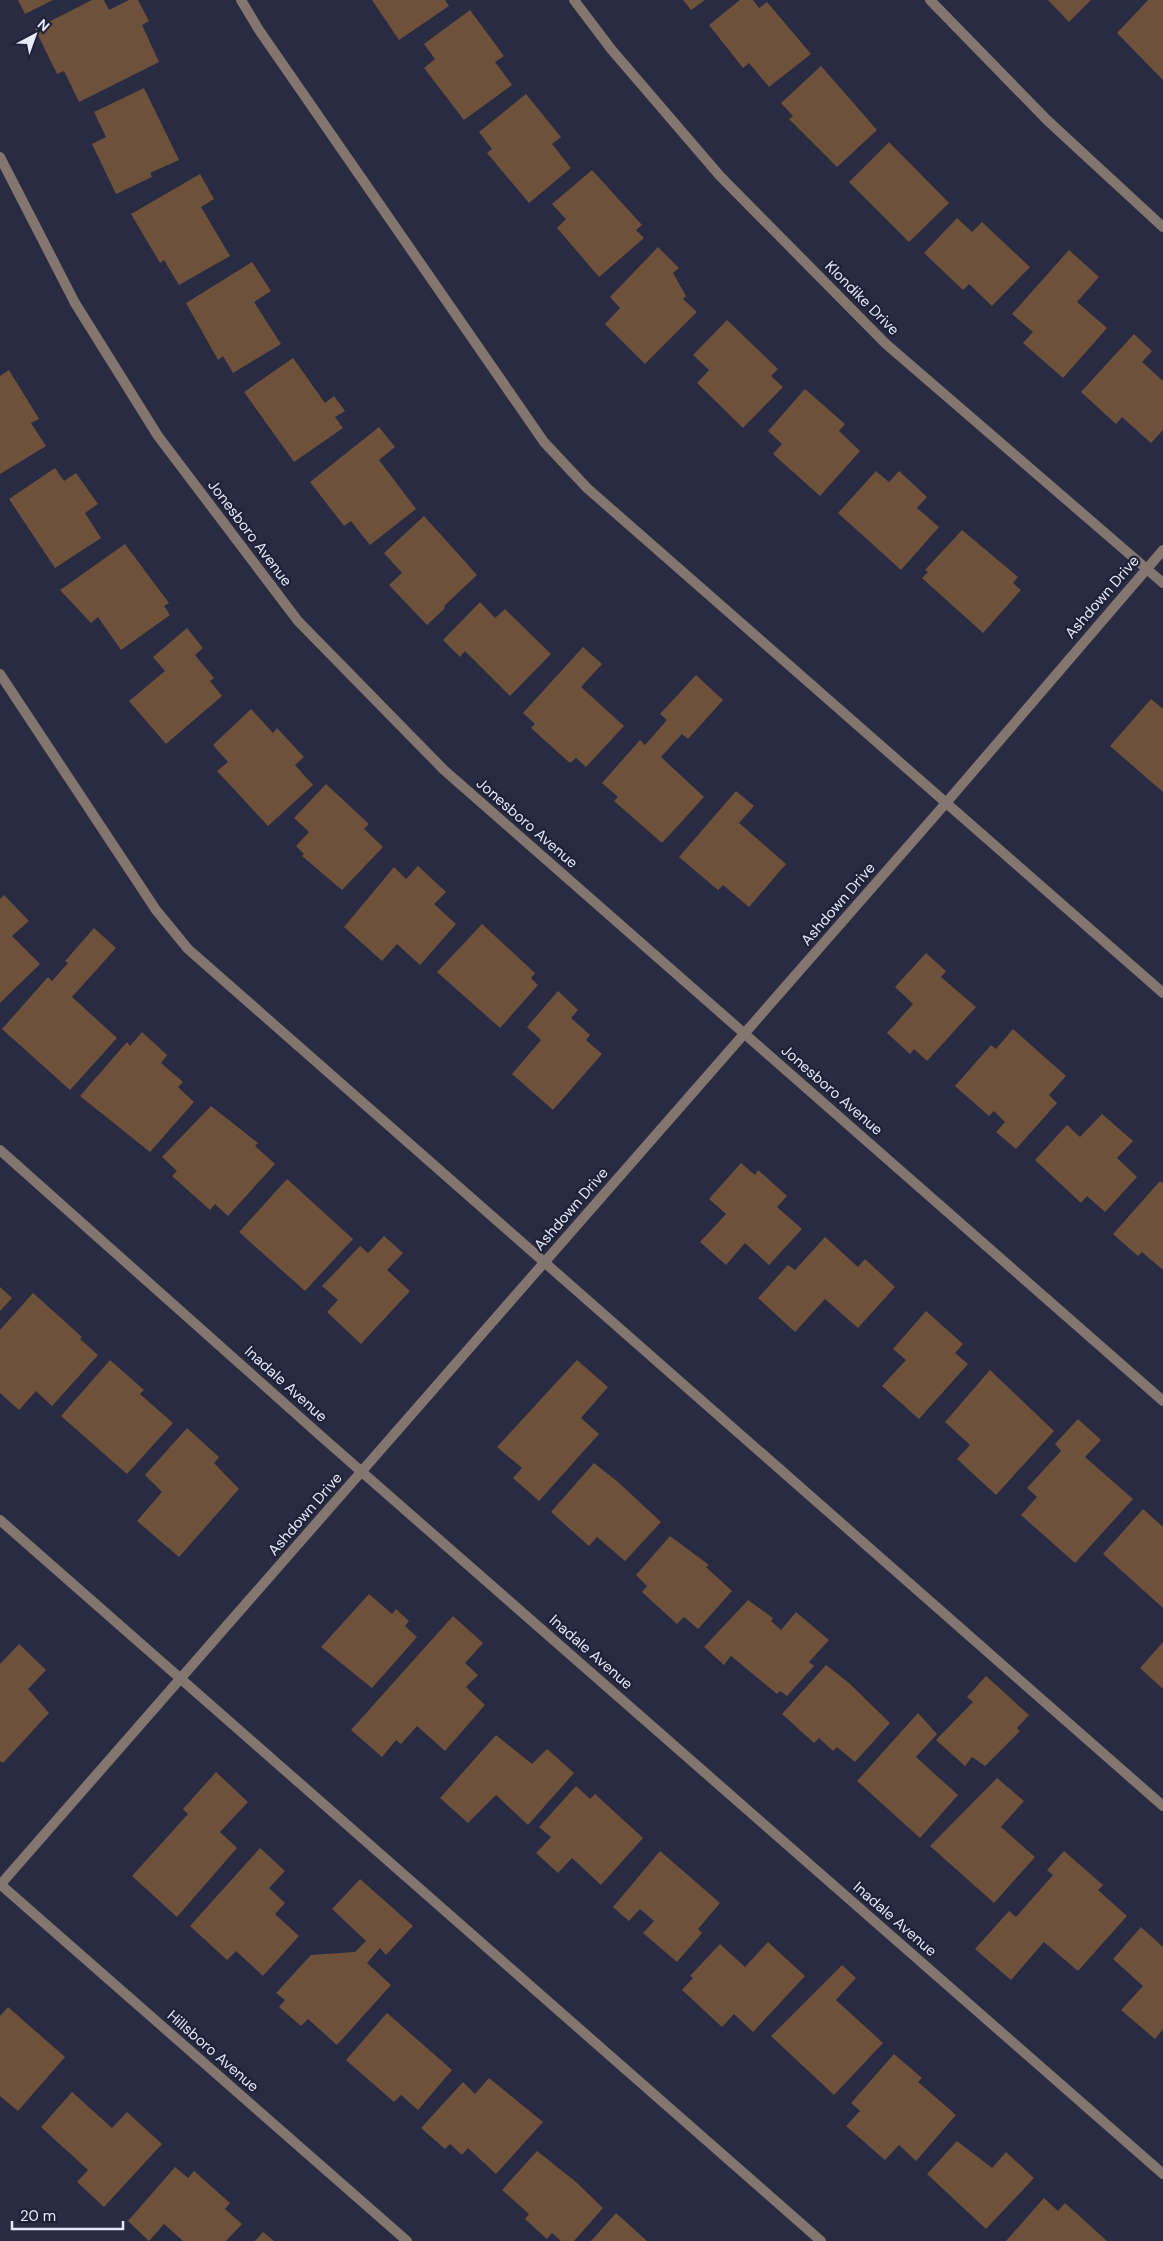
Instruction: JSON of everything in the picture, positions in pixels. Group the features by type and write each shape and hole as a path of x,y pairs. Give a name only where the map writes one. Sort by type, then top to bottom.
{"street":[{"path":"241,0 538,434 565,466 1163,993"},
{"name":"Klondike Drive","path":"574,0 610,50 720,176 886,344 1163,583"},
{"path":"930,0 1047,120 1163,227"},
{"name":"Jonesboro Avenue","path":"0,157 75,303 158,436 298,621 444,770 1163,1401"},
{"name":"Ashdown Drive","path":"0,1885 946,803 1163,550"},
{"path":"0,674 156,910 188,949 1163,1806"},
{"name":"Inadale Avenue","path":"0,1150 362,1471 1163,2174"},
{"path":"0,1520 821,2241"},
{"name":"Hillsboro Avenue","path":"0,1885 407,2241"}],"building":[{"path":"18,0 53,0 25,14"},
{"path":"92,0 104,0 109,10 129,0 138,0 149,21 142,25 159,62 79,102 64,71 57,74 35,29"},
{"path":"372,0 445,0 449,6 399,40"},
{"path":"683,0 705,0 691,10"},
{"path":"740,0 753,0 759,8 767,2 811,54 769,87 749,63 743,68 709,25"},
{"path":"1048,0 1091,0 1069,22"},
{"path":"1148,0 1163,0 1163,80 1117,33"},
{"path":"470,10 504,56 495,62 512,85 464,120 424,68 435,59 424,44"},
{"path":"821,66 877,130 837,167 789,119 793,116 781,103"},
{"path":"144,88 179,160 150,173 152,177 116,194 92,144 106,137 94,112"},
{"path":"526,94 561,137 552,144 571,168 529,203 487,153 492,149 479,132"},
{"path":"889,142 949,203 909,242 849,182"},
{"path":"592,170 642,225 636,230 644,238 599,277 557,228 566,219 552,204"},
{"path":"200,174 214,199 201,207 230,256 179,285 164,260 160,263 131,214"},
{"path":"957,218 972,232 982,222 1030,267 992,306 969,284 963,290 924,253"},
{"path":"658,247 679,268 673,273 686,296 683,299 697,312 645,364 605,324 620,308 610,297"},
{"path":"1069,250 1099,277 1077,302 1107,328 1063,378 1023,343 1033,332 1012,314"},
{"path":"252,262 271,291 254,302 281,344 233,373 223,356 218,360 186,303"},
{"path":"727,320 778,369 771,376 783,387 743,428 697,383 709,370 693,355"},
{"path":"1134,334 1152,351 1142,362 1163,381 1163,430 1151,443 1122,417 1116,424 1081,392"},
{"path":"293,358 325,403 334,396 345,411 335,417 343,428 294,462 244,392"},
{"path":"9,370 39,419 31,423 46,446 0,474 0,376"},
{"path":"805,389 845,424 839,431 860,451 820,496 773,454 782,444 768,431"},
{"path":"379,427 395,447 379,460 416,509 370,545 351,521 344,526 310,482"},
{"path":"55,468 64,481 76,473 98,504 85,513 101,538 55,568 9,499"},
{"path":"876,471 889,482 899,471 927,497 917,508 939,527 901,570 838,513"},
{"path":"424,516 477,575 427,625 389,585 402,573 384,553"},
{"path":"962,530 1018,577 1013,583 1021,590 983,633 922,578 928,572 925,570"},
{"path":"125,544 169,603 164,606 170,615 121,650 98,617 91,623 60,590"},
{"path":"480,602 495,618 505,609 551,654 510,696 465,651 460,657 443,640"},
{"path":"187,628 203,648 195,655 214,678 210,681 222,696 166,744 129,701 165,671 153,657"},
{"path":"583,647 602,664 581,687 624,726 586,767 576,758 570,763 531,728 535,724 523,713"},
{"path":"696,675 723,700 688,739 682,734 661,757 704,797 662,843 614,801 618,797 602,783 640,740 645,745 667,720 660,714"},
{"path":"1151,699 1163,709 1163,792 1110,746"},
{"path":"251,709 273,733 277,728 304,757 295,765 313,785 268,826 217,771 228,762 213,745"},
{"path":"326,784 369,824 364,829 383,847 342,890 302,856 304,854 296,846 309,832 294,818"},
{"path":"736,791 754,806 739,823 786,864 749,907 723,885 718,890 679,857"},
{"path":"418,866 446,892 434,904 456,924 420,965 397,944 382,961 344,927 394,867 406,879"},
{"path":"4,895 29,921 12,936 40,964 0,1003 0,899"},
{"path":"482,924 535,973 531,978 538,985 500,1028 437,972"},
{"path":"94,928 116,948 72,997 117,1038 70,1090 2,1029 48,977 52,981 68,963 65,961"},
{"path":"926,953 946,971 941,977 976,1007 927,1061 914,1049 910,1054 887,1033 913,1004 895,987"},
{"path":"558,991 578,1010 571,1018 590,1035 586,1040 602,1054 553,1110 512,1074 541,1040 527,1027"},
{"path":"1013,1029 1066,1076 1049,1095 1057,1103 1016,1149 996,1132 1005,1122 994,1111 989,1116 955,1086 991,1045 996,1049"},
{"path":"142,1032 167,1055 161,1063 183,1082 178,1087 194,1102 150,1152 80,1096 127,1042 130,1046"},
{"path":"211,1106 258,1143 255,1146 275,1164 228,1216 215,1204 210,1210 172,1176 177,1171 162,1157"},
{"path":"1102,1114 1133,1141 1117,1158 1137,1177 1105,1212 1087,1196 1081,1203 1035,1160 1067,1125 1080,1137"},
{"path":"741,1163 755,1175 758,1170 787,1196 777,1207 802,1229 769,1265 745,1243 726,1265 700,1242 726,1214 709,1199"},
{"path":"287,1179 353,1239 305,1291 239,1232"},
{"path":"1160,1181 1163,1183 1163,1270 1142,1252 1138,1256 1113,1234"},
{"path":"384,1236 403,1253 387,1270 410,1291 361,1344 327,1312 338,1300 322,1286 360,1246 368,1253"},
{"path":"825,1237 858,1267 865,1259 895,1287 858,1328 825,1299 795,1332 758,1298 788,1265 795,1270"},
{"path":"0,1287 12,1298 0,1311"},
{"path":"33,1293 82,1337 80,1339 98,1355 52,1406 36,1391 19,1410 0,1393 0,1330"},
{"path":"926,1311 963,1344 955,1353 968,1364 919,1419 882,1386 906,1360 893,1349"},
{"path":"110,1360 144,1390 140,1394 173,1423 127,1474 61,1416"},
{"path":"577,1360 608,1387 581,1418 599,1434 539,1501 513,1478 522,1468 497,1447"},
{"path":"990,1370 1054,1431 996,1495 957,1459 970,1445 945,1422"},
{"path":"1078,1419 1101,1440 1085,1457 1133,1499 1075,1563 1021,1515 1037,1497 1027,1488 1061,1451 1055,1444"},
{"path":"187,1428 219,1457 214,1463 239,1489 179,1557 137,1521 162,1492 145,1475"},
{"path":"594,1463 618,1482 661,1522 625,1561 597,1537 589,1546 551,1512"},
{"path":"1143,1509 1163,1527 1163,1608 1103,1554"},
{"path":"670,1536 709,1565 706,1567 732,1591 698,1629 684,1617 677,1624 642,1592 647,1586 636,1575"},
{"path":"369,1594 392,1614 396,1609 409,1621 405,1626 417,1637 372,1688 321,1647"},
{"path":"748,1600 773,1618 771,1621 781,1630 796,1612 829,1640 809,1662 814,1666 787,1696 780,1691 777,1694 731,1656 724,1665 704,1647"},
{"path":"453,1616 483,1643 465,1663 478,1675 466,1687 485,1705 445,1751 417,1726 401,1744 396,1740 382,1757 351,1730"},
{"path":"1163,1642 1163,1689 1140,1668"},
{"path":"19,1644 46,1670 28,1689 49,1713 3,1763 0,1761 0,1664"},
{"path":"826,1665 849,1683 890,1723 855,1762 837,1747 833,1751 819,1738 814,1743 782,1714"},
{"path":"986,1676 1029,1715 1017,1728 1020,1731 985,1766 972,1757 965,1766 936,1740 973,1702 967,1697"},
{"path":"918,1713 937,1734 916,1757 958,1795 920,1838 857,1781"},
{"path":"496,1735 532,1764 547,1749 574,1773 528,1825 496,1795 468,1823 440,1798"},
{"path":"216,1772 248,1802 220,1832 237,1848 177,1917 132,1876 188,1814 183,1809"},
{"path":"997,1778 1024,1801 1001,1827 1035,1857 994,1903 930,1846"},
{"path":"576,1786 590,1799 595,1794 643,1838 601,1885 572,1858 558,1873 536,1853 551,1837 539,1827"},
{"path":"260,1848 285,1871 269,1888 285,1903 275,1914 299,1936 263,1976 236,1951 227,1960 190,1926"},
{"path":"660,1851 720,1903 698,1929 702,1933 677,1962 643,1933 654,1921 640,1909 629,1921 613,1907"},
{"path":"1064,1851 1103,1885 1098,1890 1127,1916 1078,1971 1044,1942 1011,1980 975,1949 1009,1911 1016,1917 1053,1875 1047,1870"},
{"path":"360,1879 413,1926 386,1955 380,1948 367,1963 391,1985 337,2045 308,2019 301,2026 279,2007 285,2000 276,1993 311,1955 355,1952 366,1941 332,1909"},
{"path":"1141,1927 1163,1947 1163,2029 1155,2039 1121,2010 1143,1986 1113,1959"},
{"path":"768,1942 805,1976 753,2032 734,2014 722,2027 682,1990 693,1978 690,1976 720,1944 745,1967"},
{"path":"842,1965 856,1978 836,2000 883,2043 834,2095 771,2036"},
{"path":"8,2007 65,2057 18,2111 0,2096 0,2016"},
{"path":"387,2013 452,2070 418,2110 401,2095 394,2102 346,2060"},
{"path":"894,2054 922,2078 918,2082 956,2115 916,2161 899,2145 885,2160 846,2126 860,2111 851,2103"},
{"path":"489,2078 543,2122 496,2174 468,2148 462,2155 450,2144 445,2149 421,2128 463,2082 475,2094"},
{"path":"72,2092 112,2128 127,2112 162,2144 104,2207 77,2182 88,2170 41,2127"},
{"path":"957,2141 992,2168 1006,2152 1034,2178 986,2229 927,2174"},
{"path":"537,2151 576,2182 603,2208 574,2241 561,2241 552,2233 547,2239 525,2219 529,2214 502,2190"},
{"path":"175,2167 188,2178 194,2171 230,2203 225,2209 242,2224 226,2241 183,2241 164,2224 149,2241 128,2221"},
{"path":"1044,2198 1058,2211 1065,2203 1107,2241 1006,2241"},
{"path":"616,2213 647,2241 591,2241"},
{"path":"263,2232 274,2241 255,2241"}]}
